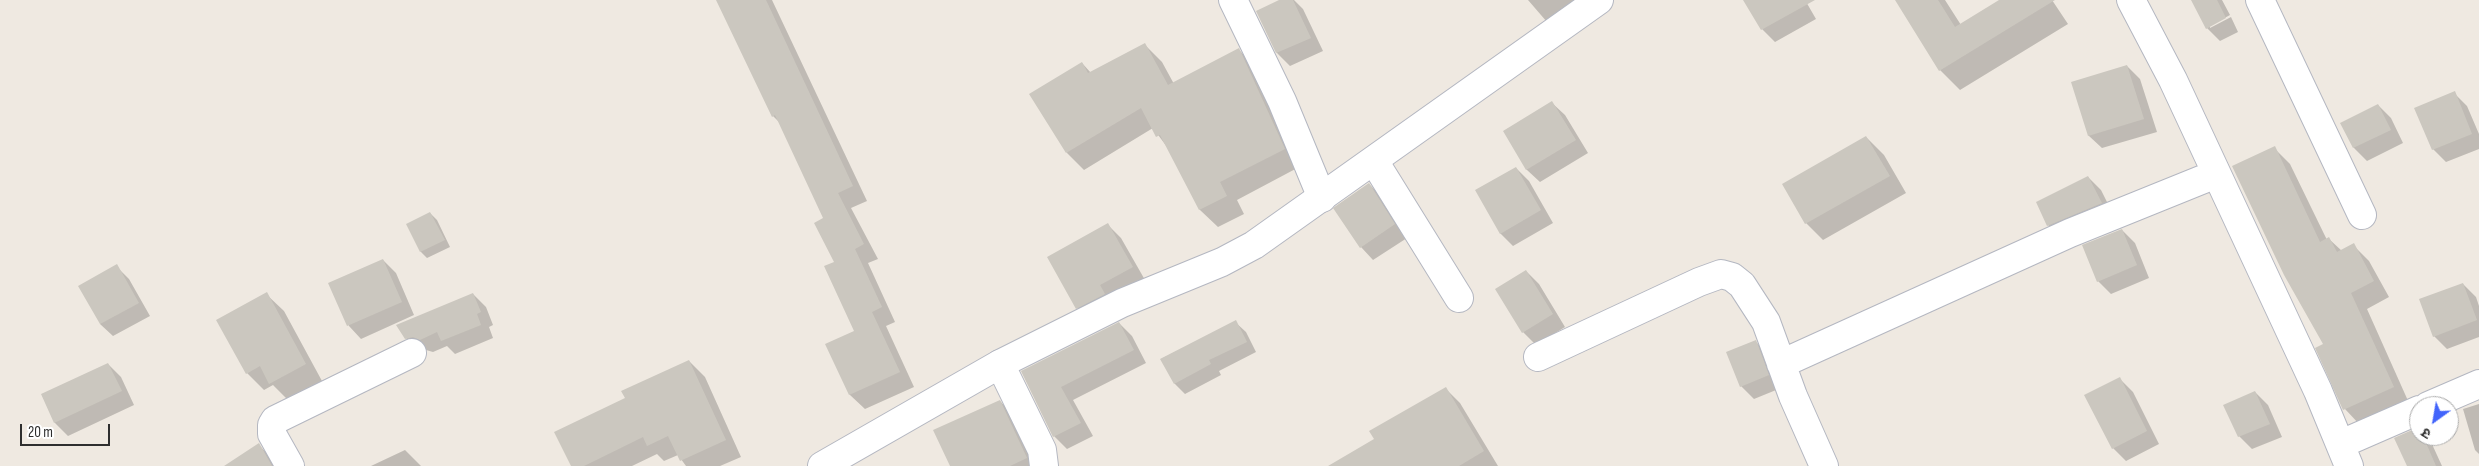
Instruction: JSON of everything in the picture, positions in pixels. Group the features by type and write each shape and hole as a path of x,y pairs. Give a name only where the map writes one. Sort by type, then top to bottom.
{"street":[{"path":"1233,0 1282,101 1322,198"},
{"path":"822,466 1000,364 1122,303 1222,262 1254,245 1600,0"},
{"path":"2131,0 2172,80 2345,455 2409,416"},
{"path":"2260,0 2362,215"},
{"path":"1374,161 1459,298"},
{"path":"1781,364 2070,233 2216,174"},
{"path":"1538,358 1699,282 1721,274 1732,277 1742,285 1766,322 1781,364 1824,466"},
{"path":"290,466 272,434 272,425 275,420 412,353"},
{"path":"1000,364 1042,450 1044,466"},
{"path":"2451,396 2479,384"}],"building":[{"path":"716,0 766,0 853,186 838,193 864,244 855,249 882,307 872,312 900,372 849,395 825,344 854,331 824,266 834,262 814,223 823,218 775,115 772,117"},
{"path":"1279,0 1293,0 1311,38 1276,53 1256,11"},
{"path":"1743,0 1815,0 1761,30"},
{"path":"1895,0 1938,0 1955,27 1999,0 2055,0 1939,71"},
{"path":"2191,0 2217,0 2226,18 2206,29"},
{"path":"1145,43 1168,85 1239,48 1285,149 1220,182 1227,196 1199,210 1160,135 1156,137 1141,108 1066,153 1029,94 1082,62 1088,73"},
{"path":"2127,65 2144,119 2088,136 2071,82"},
{"path":"2455,91 2472,134 2432,150 2414,108"},
{"path":"1552,101 1576,140 1526,170 1503,131"},
{"path":"2378,104 2391,130 2353,148 2340,123"},
{"path":"1866,136 1890,176 1805,224 1782,184"},
{"path":"2275,146 2320,242 2329,237 2337,252 2354,243 2374,281 2351,293 2394,387 2343,410 2315,348 2323,344 2284,275 2232,166"},
{"path":"1516,167 1541,210 1500,234 1475,190"},
{"path":"2088,176 2102,203 2047,226 2036,202"},
{"path":"1369,183 1395,224 1360,248 1333,208"},
{"path":"430,212 445,240 420,252 406,224"},
{"path":"1108,223 1133,267 1100,285 1105,294 1076,309 1047,257"},
{"path":"2122,229 2137,265 2097,282 2082,245"},
{"path":"383,259 402,302 347,326 328,283"},
{"path":"117,264 139,303 100,324 78,286"},
{"path":"1526,270 1553,314 1522,333 1495,289"},
{"path":"2463,283 2477,320 2433,337 2419,299"},
{"path":"267,292 306,364 269,384 260,366 246,374 216,320"},
{"path":"473,293 481,312 477,314 481,325 441,341 437,332 420,340 413,337 405,339 396,325"},
{"path":"1236,320 1247,342 1209,360 1211,364 1174,384 1160,359"},
{"path":"1119,322 1134,350 1061,387 1081,423 1053,437 1021,371"},
{"path":"1756,340 1769,375 1740,387 1726,352"},
{"path":"689,360 726,440 680,461 668,436 647,446 643,437 584,466 571,466 554,432 625,398 621,391"},
{"path":"108,363 122,391 54,423 41,394"},
{"path":"2120,377 2147,431 2112,449 2084,395"},
{"path":"1446,387 1484,451 1459,466 1328,466 1374,439 1369,431"},
{"path":"2255,391 2270,424 2238,437 2223,405"},
{"path":"1000,400 1027,458 1010,466 950,466 933,430"},
{"path":"2409,431 2409,446 2427,446 2436,466 2407,466 2394,438"},
{"path":"259,443 272,466 224,466"}]}
